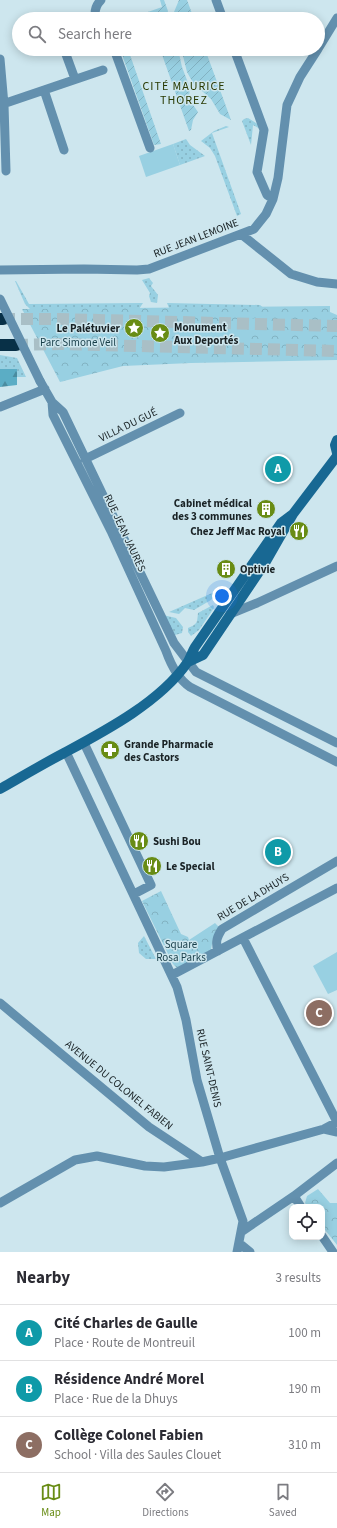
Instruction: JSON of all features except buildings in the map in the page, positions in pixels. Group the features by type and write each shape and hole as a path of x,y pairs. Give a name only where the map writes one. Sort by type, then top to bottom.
{"highway":[{"path":"0,345 16,345"}],"main road":[{"path":"337,440 335,445 337,453"},
{"path":"188,662 203,655 265,563 293,514 337,456"},
{"path":"0,789 84,743 136,711 178,675 188,662 195,647 255,560 281,524 293,514"}],"street":[{"path":"95,12 96,7 101,0"},
{"path":"216,0 220,12"},
{"name":"RUE JEAN LEMOINE","path":"325,38 337,18"},
{"path":"67,56 75,79"},
{"path":"117,56 150,148"},
{"path":"237,56 264,130 257,172 267,195 273,199"},
{"name":"RUE JEAN LEMOINE","path":"0,270 149,269 254,229 266,214 273,199 278,178 288,105 297,83 314,56"},
{"path":"0,59 6,171"},
{"path":"2,105 103,70"},
{"path":"44,90 64,150"},
{"path":"241,234 291,274 317,282 337,284"},
{"name":"RUE JEAN JAURÈS","path":"0,299 44,389 52,402 63,412 174,643 188,662 196,672 337,743"},
{"path":"0,407 44,389"},
{"name":"RUE JEAN JAURÈS","path":"52,402 53,415 111,531 172,665 185,684 337,762"},
{"name":"VILLA DU GUÉ","path":"86,459 180,413"},
{"path":"230,614 337,566"},
{"path":"84,743 151,885 134,894"},
{"name":"RUE SAINT-DENIS","path":"66,752 177,987 186,1020 197,1080 220,1158 243,1221 237,1252"},
{"name":"RUE DE LA DHUYS","path":"218,951 216,944 217,937 222,929 337,861"},
{"path":"172,975 337,888"},
{"path":"0,1203 75,1160 97,1156 145,1166 164,1167 202,1162 324,1129 337,1122 243,938"},
{"name":"AVENUE DU COLONEL FABIEN","path":"0,1003 149,1127 202,1162"},
{"path":"324,1129 337,1132"},
{"path":"241,1232 294,1196 337,1163"},
{"path":"294,1196 300,1204"},
{"path":"325,1240 333,1252"},
{"path":"239,1243 250,1252"}],"green space":[{"path":"160,0 164,0 168,12 148,12 162,7"},
{"path":"179,0 187,0 191,12 174,12"},
{"path":"122,56 130,56 161,144 154,145"},
{"path":"162,56 180,56 190,88 189,97 198,112 193,120 191,130 189,131"},
{"path":"183,56 208,56 231,120 220,114 211,99 193,83 187,72"},
{"path":"248,118 259,125 260,129 253,125 251,145 242,121"},
{"path":"226,126 229,127 212,133 241,214 237,216 215,156 210,148 201,141 214,131"},
{"path":"186,139 190,145 205,156 180,165 173,144"},
{"path":"173,144 180,165 146,177 139,156"},
{"path":"149,278 153,283 151,286 158,295 157,303 151,302 149,296 150,293 142,280"},
{"path":"15,281 29,304 143,303 137,312 32,311 25,304"},
{"path":"167,303 260,305 265,309 171,313"},
{"name":"Parc Simone Veil","path":"330,306 330,312 337,315 337,360 123,366 60,382 22,309"},
{"path":"266,315 269,324 238,332 236,323"},
{"path":"210,323 217,338 187,349 180,334"},
{"path":"0,355 17,358 26,377 17,377 17,369 0,369"},
{"path":"0,369 17,369 17,385 0,387"},
{"path":"219,590 211,600 194,610 185,608 179,614 169,612"},
{"path":"213,605 214,608 199,630 191,636 188,632 188,628 196,622 198,613"},
{"path":"163,615 176,618 183,627 182,633 175,635"},
{"name":"Square Rosa Parks","path":"161,891 181,934 188,937 189,940 215,923 220,928 213,938 211,950 177,968 173,964 142,901"},
{"path":"144,936 156,959 146,959 139,953 138,943"},
{"path":"337,952 337,990 328,994 313,966"},
{"path":"318,1189 330,1203 337,1203 337,1245 325,1230 325,1204 306,1204 307,1196"}],"tunnel":[{"path":"3,319 337,326"},
{"path":"16,345 59,344 337,351"}],"place":[{"name":"Le Palétuvier","path":"134,328"},
{"name":"Monument Aux Deportés","path":"160,333"},
{"name":"Cité Charles de Gaulle","path":"278,469"},
{"name":"Cabinet médical des 3 communes","path":"266,509"},
{"name":"Chez Jeff Mac Royal","path":"299,531"},
{"name":"Optivie","path":"226,569"},
{"name":"Grande Pharmacie des Castors","path":"110,750"},
{"name":"Sushi Bou","path":"139,841"},
{"name":"Résidence André Morel","path":"278,852"},
{"name":"Le Special","path":"152,866"},
{"name":"Collège Colonel Fabien","path":"319,1013"}],"district":[{"name":"CITÉ MAURICE THOREZ","path":"184,93"}]}
